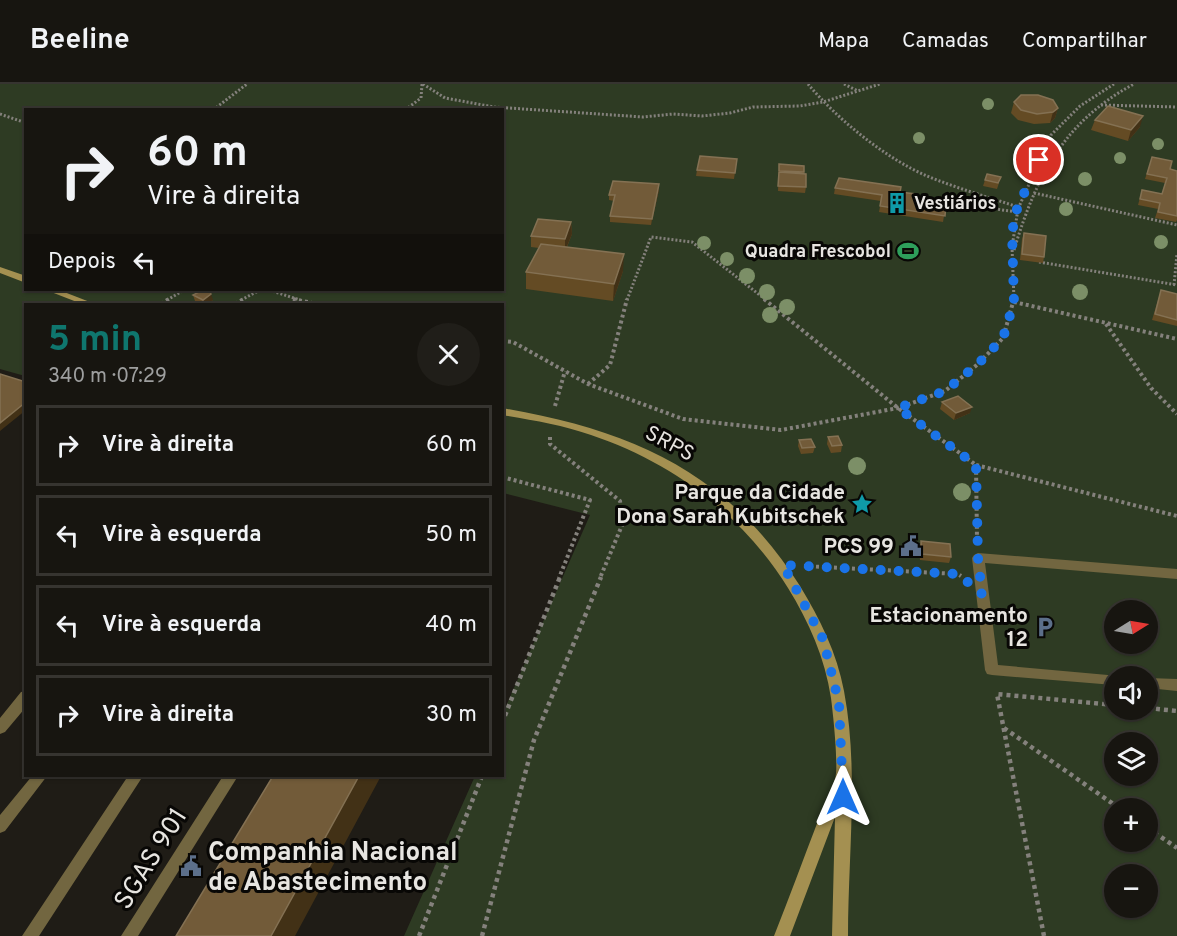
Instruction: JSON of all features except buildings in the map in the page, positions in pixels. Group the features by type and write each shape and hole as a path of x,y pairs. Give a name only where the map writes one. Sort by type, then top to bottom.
{"main road":[{"path":"0,270 24,279"},
{"path":"54,291 87,303"},
{"name":"SRPS","path":"504,411 579,426 638,449 683,472 712,492 783,565 823,639 839,703 844,774 840,936"},
{"name":"SRPS","path":"782,936 844,774"}],"lane":[{"path":"1104,679 992,670 978,558 1177,574"},
{"path":"1158,683 1177,685"},
{"path":"0,728 24,698"},
{"path":"0,826 39,777"},
{"path":"30,936 135,777"},
{"name":"SGAS 901","path":"129,936 230,777"}],"path":[{"path":"408,108 421,98 422,84 445,98 484,105 602,115 702,116 730,114 753,106 801,106 823,102 880,84"},
{"path":"808,84 823,102 893,159 927,176 1018,209"},
{"path":"844,84 858,91"},
{"path":"504,340 513,342 588,384 683,419 781,430 898,408 945,391 978,364 1003,338 1014,302 1012,232 1018,209 1052,135 1080,106 1114,84"},
{"path":"1012,257 1020,226 1046,166 1070,131 1101,105 1134,84"},
{"path":"215,108 244,85"},
{"path":"1101,105 1177,107"},
{"path":"0,114 24,122"},
{"path":"1034,194 1177,225"},
{"path":"909,197 1018,209"},
{"path":"588,384 609,365 622,313 651,237 692,242 898,408 976,465 1177,516"},
{"path":"1035,261 1176,285 1177,255"},
{"path":"1012,257 1023,259"},
{"path":"163,303 182,291"},
{"path":"238,303 258,291"},
{"path":"271,291 313,303"},
{"path":"1014,302 1177,339"},
{"path":"1106,323 1151,388 1177,414"},
{"path":"482,936 534,741 623,523 620,501 550,444 551,420 565,371"},
{"path":"976,465 978,558"},
{"path":"504,478 590,500 504,718"},
{"path":"783,565 958,574 982,594"},
{"path":"1044,936 997,694 1104,704"},
{"path":"1158,709 1177,711"},
{"path":"1004,728 1105,798"},
{"path":"419,936 482,777"},
{"path":"1158,835 1177,848"}],"green space":[{"name":"Parque da Cidade Dona Sarah Kubitschek","path":"0,84 1177,84 1177,936 404,936 475,777 504,777 504,711 590,515 504,493 504,303 24,303 24,376 0,369"}],"place":[{"name":"Vestiários","path":"897,203"},
{"name":"Quadra Frescobol","path":"908,251"},
{"name":"Parque da Cidade Dona Sarah Kubitschek","path":"862,504"},
{"name":"PCS 99","path":"911,546"},
{"name":"Estacionamento 12","path":"1045,627"},
{"name":"Companhia Nacional de Abastecimento","path":"191,866"}],"route":[{"path":"843,797 844,774 839,703 823,639 783,565 958,574 982,594 978,558 976,465 898,408 945,391 978,364 1003,338 1014,302 1012,232 1017,209 1039,160"}]}
